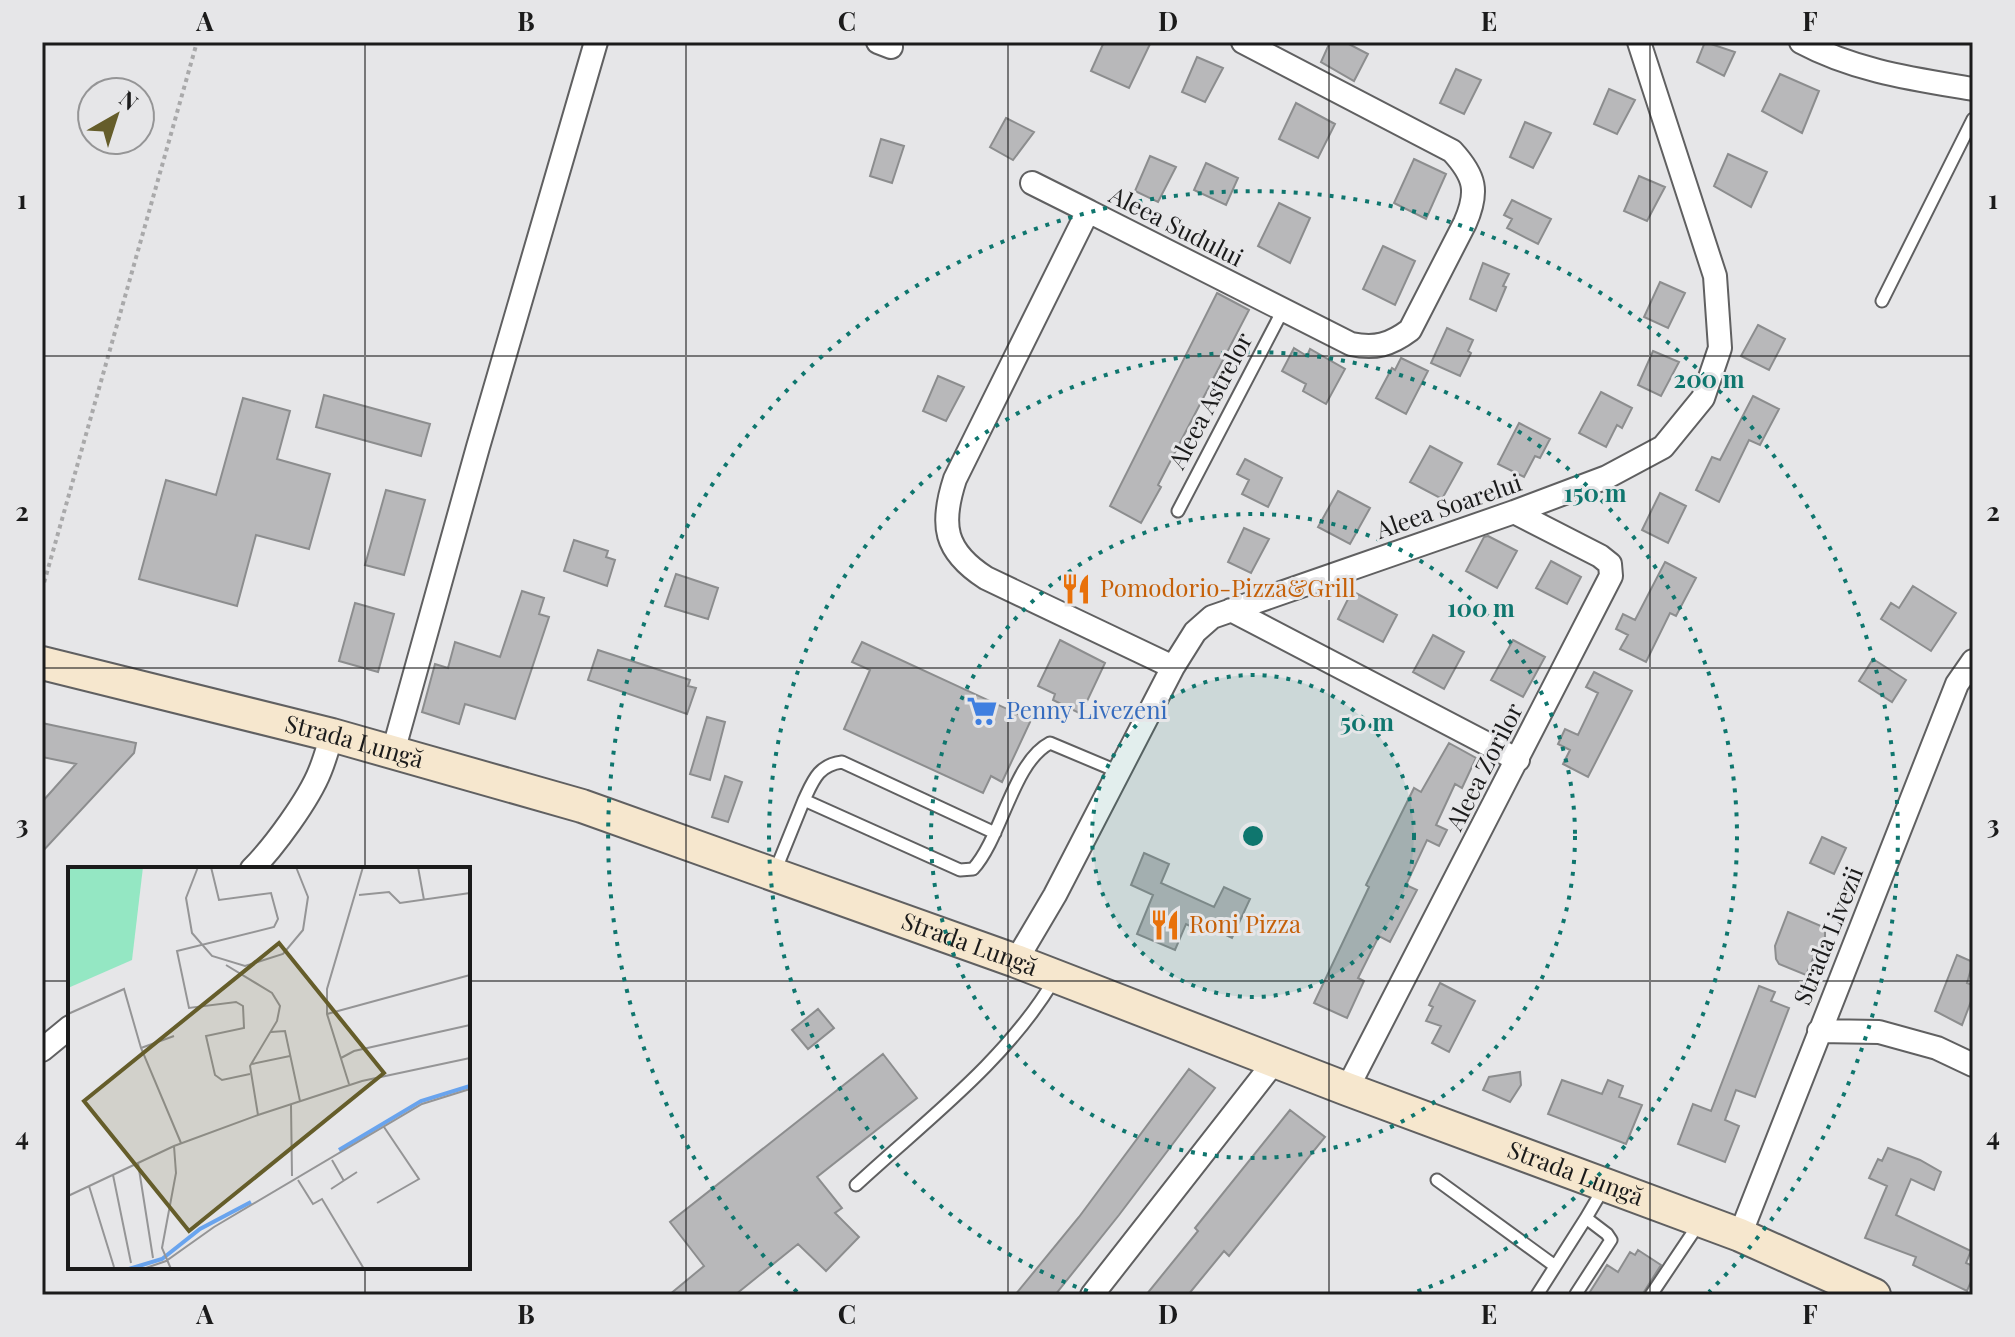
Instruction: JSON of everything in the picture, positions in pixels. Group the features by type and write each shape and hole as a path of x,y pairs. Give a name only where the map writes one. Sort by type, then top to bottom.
{"main road":[{"name":"Strada Lungă","path":"42,663 332,735 582,806 1057,976 1347,1089 1740,1235 1874,1295"}],"street":[{"path":"393,752 596,42"},
{"name":"Aleea Sudului","path":"1173,667 986,578 969,567 948,537 946,517 955,479 1088,211 1351,344 1368,347 1397,340 1410,330 1472,207 1472,177 1452,151 1243,42"},
{"name":"Aleea Soarelui","path":"1016,961 1055,895 1173,667 1195,632 1212,617 1607,477 1663,447 1703,398 1720,348 1715,276 1639,42"},
{"path":"1801,42 1828,56 1873,71 1973,89"},
{"path":"1032,183 1088,211"},
{"name":"Aleea Zorilor","path":"1347,1089 1611,576 1610,564 1600,556 1514,512"},
{"path":"1231,610 1518,760"},
{"name":"Strada Livezii","path":"1740,1235 1819,1031 1973,661"},
{"path":"254,867 308,795 332,735"},
{"path":"42,1050 68,1029"},
{"path":"1819,1031 1879,1032 1937,1048 1973,1065"},
{"path":"1092,1295 1275,1061"}],"lane":[{"path":"1882,301 1973,119"},
{"name":"Aleea Astrelor","path":"1178,511 1283,310"},
{"path":"804,800 960,870 973,869 995,833 1028,762 1039,749 1050,743 1119,772"},
{"path":"774,874 817,773 829,764 842,762 995,833"},
{"path":"856,1185 1004,1050 1038,1007 1057,976"},
{"path":"1437,1180 1555,1266"},
{"path":"1537,1295 1606,1185"},
{"path":"1576,1294 1611,1240 1586,1218"},
{"path":"1651,1295 1700,1221"}],"path":[{"path":"42,590 197,42"}],"building":[{"path":"1104,42 1151,42 1129,88 1091,71"},
{"path":"1330,42 1345,42 1368,54 1354,81 1321,62"},
{"path":"1705,42 1735,52 1724,76 1697,62"},
{"path":"1197,57 1223,68 1205,102 1182,92"},
{"path":"1456,69 1481,80 1464,114 1440,103"},
{"path":"1780,74 1819,91 1802,133 1762,111"},
{"path":"1609,89 1635,100 1617,134 1594,124"},
{"path":"1296,103 1335,124 1318,158 1279,139"},
{"path":"1006,118 1034,132 1013,160 990,147"},
{"path":"1525,122 1551,133 1533,168 1510,157"},
{"path":"881,139 904,146 892,183 870,176"},
{"path":"1728,154 1767,172 1751,207 1714,186"},
{"path":"1150,156 1176,167 1158,202 1135,191"},
{"path":"1414,159 1446,174 1426,219 1394,203"},
{"path":"1206,163 1238,178 1226,205 1194,190"},
{"path":"1639,176 1665,187 1647,221 1624,211"},
{"path":"1512,200 1551,219 1538,244 1507,228 1512,219 1504,215"},
{"path":"1279,203 1310,218 1290,263 1258,246"},
{"path":"1383,246 1415,261 1395,305 1363,289"},
{"path":"1483,263 1509,274 1496,311 1470,299"},
{"path":"1660,282 1685,293 1668,328 1644,317"},
{"path":"1217,293 1249,310 1141,523 1110,506"},
{"path":"1758,325 1785,339 1769,370 1741,356"},
{"path":"1447,328 1473,340 1468,351 1471,353 1460,376 1431,363"},
{"path":"1294,348 1307,356 1310,349 1345,369 1326,404 1303,391 1306,384 1282,371"},
{"path":"1653,351 1679,362 1661,396 1638,385"},
{"path":"1401,358 1428,371 1406,414 1376,398"},
{"path":"938,376 964,387 946,421 923,411"},
{"path":"1601,392 1632,408 1622,428 1617,425 1606,447 1579,433"},
{"path":"324,395 430,424 421,456 316,427"},
{"path":"1753,396 1779,409 1760,445 1749,440 1719,502 1696,490 1712,457 1720,460"},
{"path":"243,398 290,411 277,459 330,474 309,549 256,535 237,606 139,579 166,480 216,495"},
{"path":"1519,423 1550,439 1540,458 1535,456 1524,477 1498,464"},
{"path":"1430,446 1462,463 1442,499 1410,482"},
{"path":"1245,459 1282,478 1268,507 1242,494 1249,480 1237,474"},
{"path":"386,490 425,500 404,575 365,565"},
{"path":"1338,491 1370,508 1350,544 1318,527"},
{"path":"1660,493 1686,506 1668,543 1642,530"},
{"path":"1244,528 1269,539 1251,573 1228,562"},
{"path":"1488,536 1517,551 1497,588 1466,571 1484,537"},
{"path":"574,540 608,551 606,557 615,560 607,586 564,571"},
{"path":"1551,561 1581,577 1567,604 1536,588"},
{"path":"1665,562 1696,578 1676,616 1670,613 1646,662 1620,649 1628,635 1616,629 1623,614 1635,620"},
{"path":"676,574 718,588 708,619 665,606"},
{"path":"1913,586 1956,613 1931,651 1881,619 1891,603 1899,608"},
{"path":"522,591 544,598 539,614 549,617 515,719 465,704 459,724 422,712 435,664 448,668 455,642 500,657"},
{"path":"1352,591 1397,615 1383,642 1338,619"},
{"path":"355,603 394,614 378,672 339,661"},
{"path":"1433,635 1464,652 1444,689 1413,672"},
{"path":"1060,640 1105,663 1081,714 1053,700 1055,694 1038,686"},
{"path":"1513,640 1545,657 1523,697 1491,680"},
{"path":"862,642 1031,720 1002,782 991,776 983,793 844,729 870,670 852,662"},
{"path":"598,650 690,680 688,686 696,688 687,714 588,680"},
{"path":"1873,659 1906,680 1892,702 1859,681"},
{"path":"1594,672 1632,691 1588,777 1563,764 1570,750 1558,744 1565,729 1578,735 1598,693 1586,687"},
{"path":"707,717 725,722 710,780 690,774"},
{"path":"42,723 136,743 134,753 42,852 42,802 76,764 42,757"},
{"path":"1449,743 1476,758 1462,788 1455,784 1436,825 1447,830 1439,846 1427,840 1406,885 1417,890 1390,942 1379,936 1358,978 1364,981 1347,1018 1314,1003 1369,887 1366,885 1414,788 1421,792"},
{"path":"725,776 742,782 728,822 712,817"},
{"path":"1822,837 1846,848 1834,874 1810,863"},
{"path":"1144,853 1169,864 1161,883 1214,907 1224,887 1250,899 1232,938 1195,920 1192,927 1186,924 1175,950 1137,934 1153,895 1131,885"},
{"path":"1788,912 1821,926 1825,932 1816,960 1813,959 1806,975 1779,964 1776,959 1775,946"},
{"path":"1957,955 1973,962 1967,983 1973,985 1973,996 1962,1025 1935,1011"},
{"path":"1440,983 1475,1001 1449,1052 1432,1043 1441,1026 1426,1021 1433,1007 1429,1005"},
{"path":"1759,986 1775,992 1771,1001 1789,1008 1755,1097 1736,1090 1725,1120 1739,1126 1725,1162 1678,1144 1693,1104 1711,1111"},
{"path":"818,1009 834,1028 808,1049 792,1030"},
{"path":"883,1054 917,1098 817,1177 842,1208 835,1213 859,1237 826,1271 798,1244 735,1295 669,1295 704,1266 670,1222"},
{"path":"1189,1069 1215,1088 1119,1215 1055,1295 1015,1295 1079,1217"},
{"path":"1520,1072 1521,1085 1510,1102 1483,1090 1489,1077"},
{"path":"1562,1080 1602,1094 1608,1080 1623,1086 1619,1097 1642,1105 1626,1144 1548,1114"},
{"path":"1290,1110 1325,1137 1229,1256 1224,1251 1188,1295 1146,1295 1198,1231 1195,1228"},
{"path":"1888,1148 1941,1172 1934,1190 1911,1179 1896,1215 1971,1251 1966,1263 1973,1266 1973,1277 1967,1291 1913,1265 1916,1257 1865,1238 1887,1186 1869,1178 1878,1159 1882,1161"},
{"path":"1638,1250 1661,1265 1642,1295 1588,1295 1607,1265 1618,1272 1630,1252 1635,1255"}],"place":[{"name":"Pomodorio-Pizza&Grill","path":"1076,589"},
{"name":"Penny Livezeni","path":"982,711"},
{"name":"Roni Pizza","path":"1165,925"}]}
